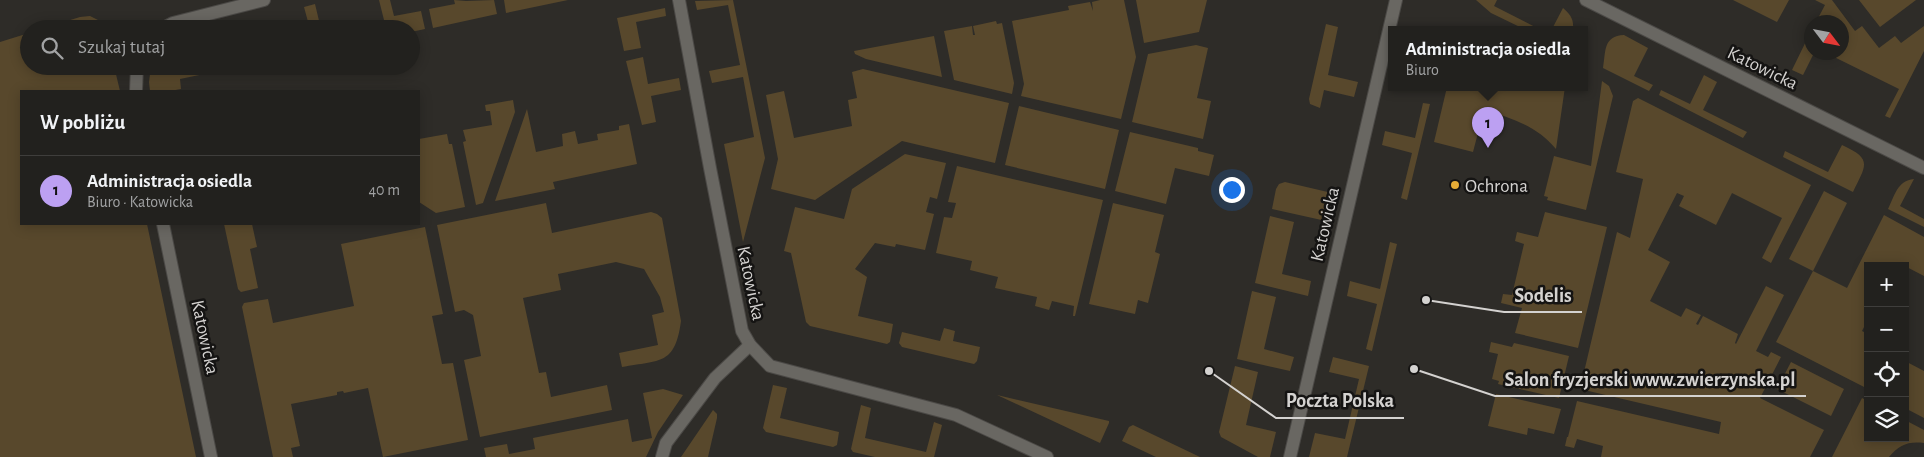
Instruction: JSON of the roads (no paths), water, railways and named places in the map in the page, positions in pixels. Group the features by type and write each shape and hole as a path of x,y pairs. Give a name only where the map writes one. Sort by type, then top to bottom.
{"street":[{"path":"185,20 264,0"},
{"name":"Katowicka","path":"679,0 742,331 750,345 770,366 956,415 1047,457"},
{"name":"Katowicka","path":"1390,26 1396,0"},
{"name":"Katowicka","path":"1586,0 1924,168"},
{"name":"Katowicka","path":"1290,457 1388,34"},
{"path":"136,75 136,90"},
{"name":"Katowicka","path":"163,225 211,457"},
{"path":"662,457 666,443 715,378 750,345"}],"place":[{"name":"Administracja osiedla","path":"1488,148"},
{"name":"Ochrona","path":"1455,185"},
{"name":"Sodelis","path":"1426,300"},
{"name":"Salon fryzjerski www.zwierzynska.pl","path":"1414,369"},
{"name":"Poczta Polska","path":"1209,371"}]}
